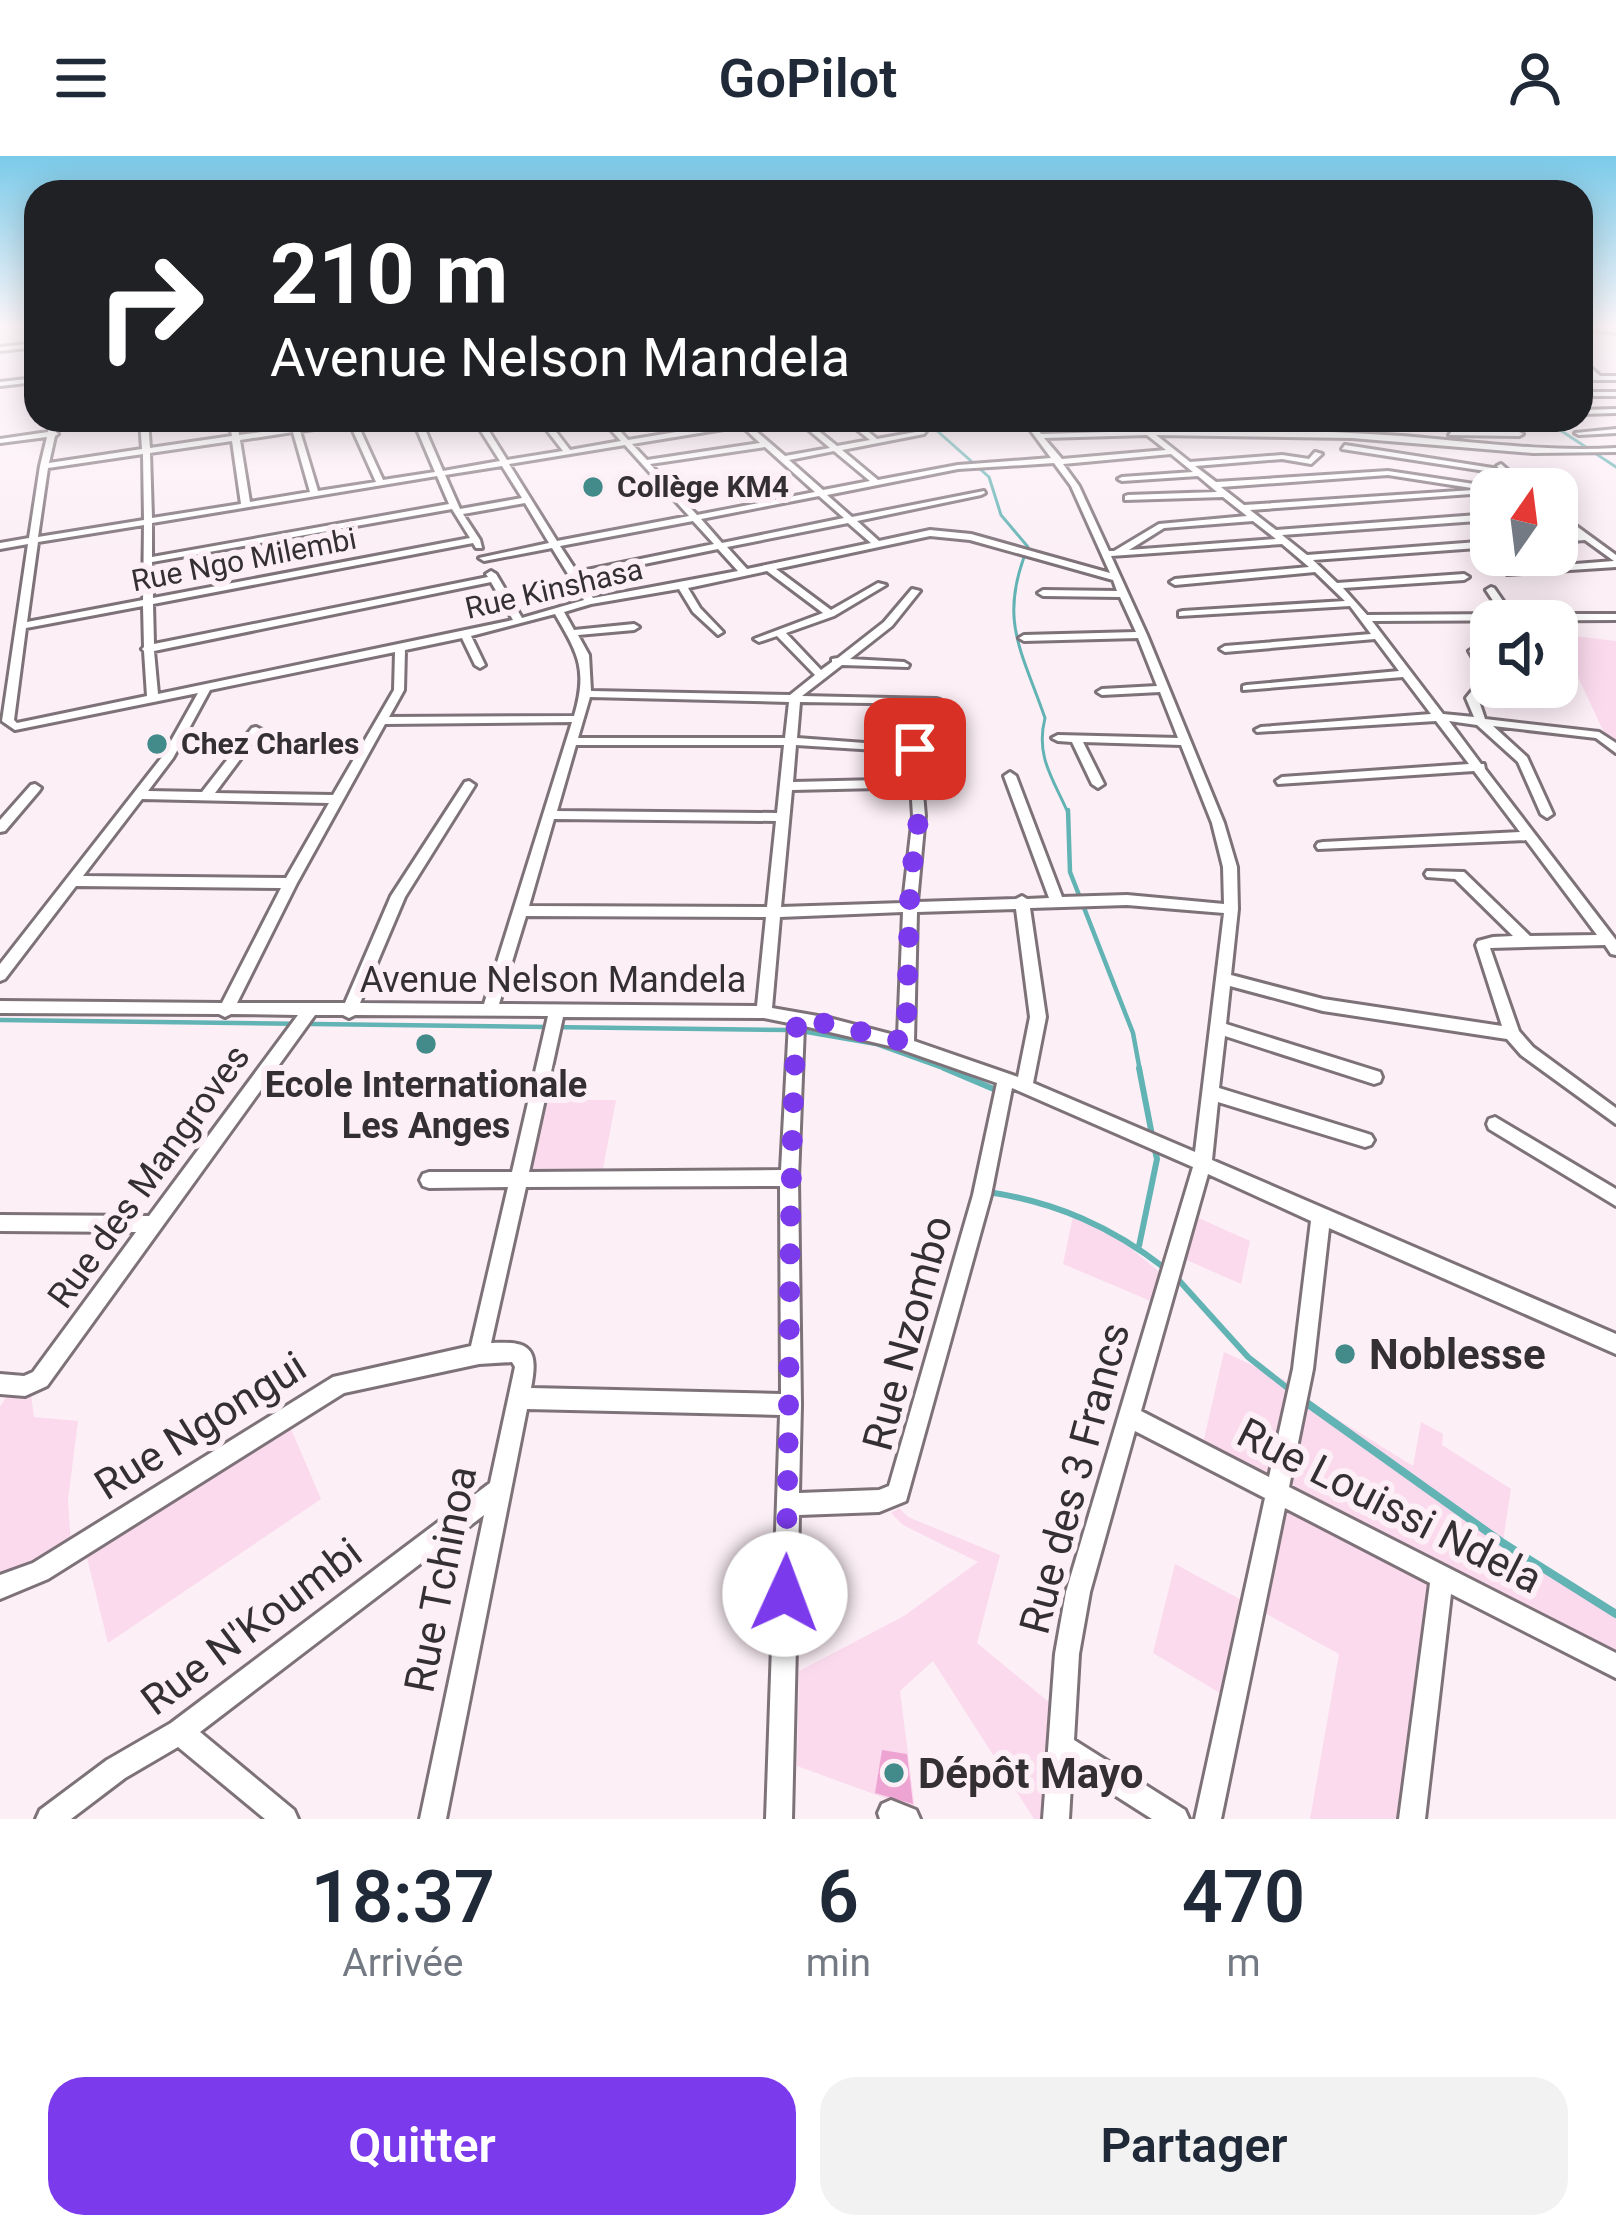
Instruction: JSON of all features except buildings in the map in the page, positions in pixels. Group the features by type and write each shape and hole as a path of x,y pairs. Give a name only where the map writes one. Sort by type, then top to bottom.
{"street":[{"path":"1579,433 1616,431"},
{"path":"145,432 150,560 146,649 152,700"},
{"path":"236,432 246,506"},
{"path":"44,466 260,432"},
{"path":"297,432 316,495"},
{"path":"360,432 381,484"},
{"path":"423,432 456,509 519,622"},
{"path":"486,432 590,601"},
{"path":"552,432 568,452"},
{"path":"617,432 744,572"},
{"path":"0,546 687,432"},
{"path":"753,432 875,542"},
{"path":"814,432 877,483"},
{"path":"864,432 874,440"},
{"path":"783,459 924,432"},
{"name":"Rue des 3 Francs","path":"1036,432 1086,506 1110,554 1186,742 1230,867 1231,909 1203,1162 1078,1592 1066,1654 1056,1819"},
{"path":"1039,436 1125,432"},
{"path":"1148,432 1305,558 1353,603 1612,945"},
{"path":"1180,432 1410,439 1519,434"},
{"path":"1401,432 1410,439"},
{"path":"1450,438 1453,432"},
{"path":"1516,432 1548,452"},
{"path":"0,441 54,434 44,466 21,626"},
{"path":"1450,438 1487,448 1616,450"},
{"path":"643,463 767,444"},
{"path":"1345,447 1480,468"},
{"path":"1487,448 1503,468"},
{"path":"484,558 958,467 1173,452"},
{"path":"1188,464 1282,457 1311,462 1318,454"},
{"path":"1122,479 1199,473"},
{"path":"1214,485 1388,473 1470,487"},
{"path":"1241,508 1470,492"},
{"path":"577,575 981,493"},
{"path":"1128,498 1225,494"},
{"path":"150,560 526,500"},
{"path":"1110,554 1162,526 1254,518"},
{"path":"1110,554 1470,519"},
{"path":"1578,530 1616,561"},
{"name":"Rue Kinshasa","path":"21,626 9,714 12,725 21,727 875,542 954,533 1116,578"},
{"path":"1578,538 1587,537"},
{"name":"Rue Ngo Milembi","path":"21,626 476,540"},
{"path":"1305,558 1470,546"},
{"path":"1578,565 1616,561"},
{"path":"767,567 830,614"},
{"path":"1175,582 1317,569"},
{"path":"1336,586 1464,577"},
{"path":"146,649 493,579"},
{"path":"759,639 830,614 880,585"},
{"path":"682,586 718,632"},
{"path":"1491,590 1498,600"},
{"path":"764,1012 795,695 902,612 915,591"},
{"path":"1043,593 1123,594"},
{"path":"1184,614 1353,603"},
{"path":"490,1010 586,694 587,666 558,610"},
{"path":"1366,618 1470,617"},
{"path":"1578,617 1616,617"},
{"path":"572,633 634,627"},
{"path":"779,632 818,673"},
{"path":"465,634 479,664"},
{"path":"1024,638 1142,635"},
{"path":"1225,649 1379,636"},
{"path":"225,1011 401,684 400,648"},
{"path":"836,661 904,665"},
{"path":"1247,688 1407,673"},
{"path":"0,975 185,731 206,688"},
{"path":"1102,692 1164,689"},
{"path":"586,694 795,695 936,702"},
{"path":"1476,708 1481,722 1523,760 1547,814"},
{"path":"1262,730 1441,717 1599,735 1616,748"},
{"path":"380,721 580,719"},
{"path":"205,797 256,730"},
{"path":"1058,738 1186,742"},
{"path":"1076,739 1098,784"},
{"path":"572,742 910,746 916,754 919,816 910,907 906,1042"},
{"path":"1282,781 1480,767"},
{"path":"1010,776 1057,902"},
{"path":"785,786 880,784"},
{"path":"349,1012 398,896 469,785"},
{"path":"0,828 35,788"},
{"path":"137,795 338,799"},
{"path":"551,814 782,818"},
{"path":"1323,846 1531,836"},
{"path":"1432,874 1459,875 1525,940"},
{"path":"71,881 290,884"},
{"path":"520,911 774,912 1022,902 1160,902 1231,909"},
{"path":"1014,1085 1038,1018 1022,902"},
{"path":"1612,945 1525,940 1483,945 1512,1034 1527,1051 1616,1117"},
{"path":"1224,979 1324,1005 1512,1034"},
{"name":"Avenue Nelson Mandela","path":"0,1007 764,1012 797,1017 906,1042 1014,1085 1203,1162 1616,1345"},
{"name":"Rue des Mangroves","path":"0,1384 25,1386 40,1379 309,1011"},
{"path":"479,1354 557,1011"},
{"path":"778,1819 791,1406 789,1178 797,1017"},
{"path":"1220,1028 1374,1077"},
{"name":"Rue Nzombo","path":"788,1504 880,1502 898,1493 1014,1085"},
{"path":"1212,1093 1365,1140"},
{"path":"1495,1124 1616,1198"},
{"path":"429,1180 789,1178"},
{"path":"1208,1819 1303,1369 1321,1216"},
{"path":"0,1222 153,1224"},
{"name":"Rue Ngongui","path":"0,1587 40,1571 340,1384 479,1354 522,1356"},
{"name":"Rue Tchinoa","path":"433,1819 525,1366 522,1356"},
{"path":"518,1398 791,1406"},
{"name":"Rue Louissi Ndela","path":"1128,1416 1616,1666"},
{"name":"Rue N'Koumbi","path":"49,1819 116,1769 180,1732 497,1491"},
{"path":"1412,1819 1442,1577"},
{"path":"180,1732 286,1819"},
{"path":"1061,1746 1176,1819"}],"shaded area":[{"path":"1578,636 1616,641 1616,741 1607,739 1578,677"},
{"path":"541,1100 616,1100 602,1174 529,1173 526,1165"},
{"path":"1073,1216 1122,1241 1162,1274 1153,1302 1063,1264"},
{"path":"1194,1216 1250,1241 1241,1284 1182,1258"},
{"path":"1224,1352 1291,1383 1271,1478 1203,1443"},
{"path":"9,1392 31,1395 34,1417 78,1421 68,1500 71,1544 31,1567 0,1575 0,1407"},
{"path":"1305,1399 1413,1466 1421,1422 1443,1434 1442,1445 1511,1489 1503,1541 1616,1609 1616,1654 1288,1486"},
{"path":"288,1422 321,1499 108,1643 86,1554"},
{"path":"1282,1507 1432,1584 1402,1819 1310,1819 1339,1654 1261,1611"},
{"path":"899,1508 908,1517 1000,1555 977,1643 1055,1707 1047,1819 1034,1819 933,1661 900,1691 915,1809 797,1766 799,1671 904,1616 978,1562 903,1525 891,1513"},
{"path":"1175,1564 1245,1602 1225,1696 1153,1653"}],"waterway":[{"path":"938,432 989,477 1001,515 1028,547 1015,594 1016,634 1045,718 1044,756 1068,813"},
{"path":"1563,432 1616,467"},
{"path":"1068,810 1070,872 1133,1033 1140,1071"},
{"path":"0,1020 790,1030"},
{"path":"801,1031 876,1044 951,1071"},
{"path":"944,1068 996,1090"},
{"path":"1139,1068 1152,1135"},
{"path":"1139,1246 1157,1159 1154,1146"},
{"path":"988,1192 1082,1218 1166,1269"},
{"path":"1175,1276 1248,1357 1290,1390"},
{"path":"1304,1401 1503,1543 1616,1614"}],"place":[{"name":"Collège KM4","path":"593,487"},
{"name":"Chez Charles","path":"157,744"},
{"name":"Ecole Internationale Les Anges","path":"426,1044"},
{"name":"Noblesse","path":"1345,1354"},
{"name":"Dépôt Mayo","path":"894,1773"}],"route":[{"path":"785,1594 791,1406 789,1178 797,1017 906,1042 910,884 919,816 915,749"}]}
